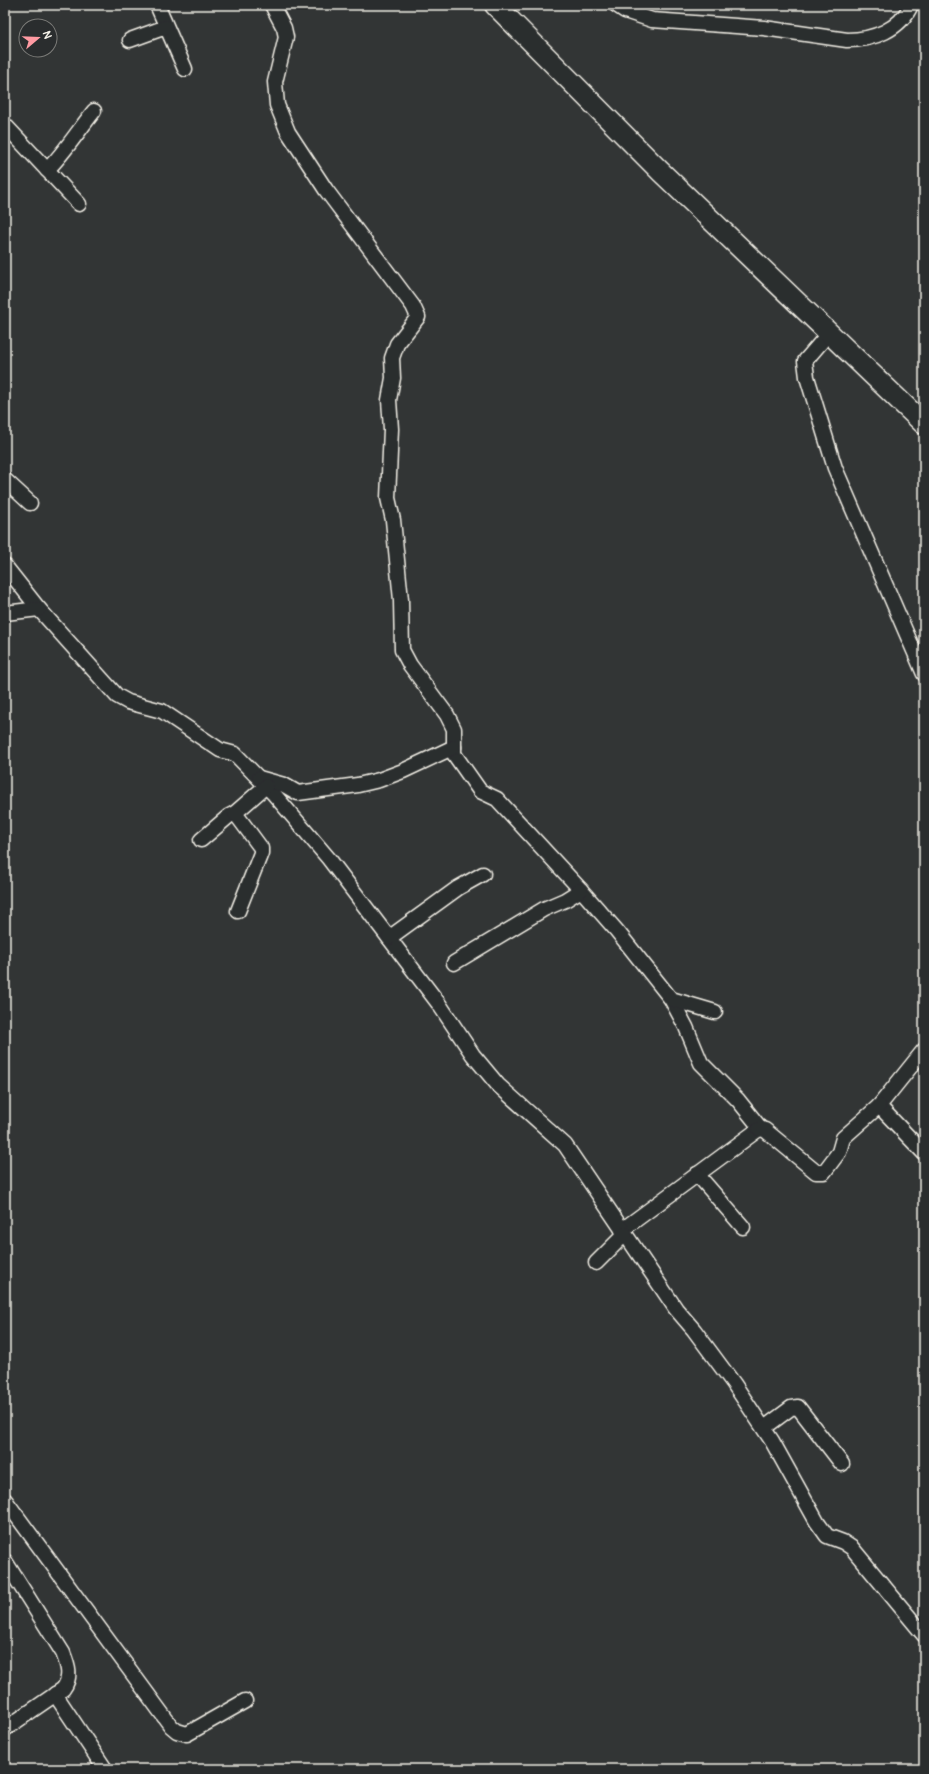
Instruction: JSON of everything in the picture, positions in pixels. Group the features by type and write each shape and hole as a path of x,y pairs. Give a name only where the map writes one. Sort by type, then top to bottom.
{"main road":[{"path":"495,5 660,171 924,424"}],"street":[{"path":"157,5 185,69"},
{"path":"272,5 284,28 286,37 275,82 277,105 288,132 326,190 413,306 418,317 397,344 392,358 393,378 388,400 391,429 388,498 401,600 402,650 410,665 447,715 454,729 454,754 480,791 496,799 617,931 671,999 686,1026 701,1063 738,1100 758,1125 759,1129"},
{"path":"616,5 624,11 652,20 764,28 848,40 859,40 888,30 900,22 908,11 910,5"},
{"path":"130,40 166,27"},
{"path":"47,170 60,157 81,126 94,111"},
{"path":"5,125 79,204"},
{"path":"829,333 805,361 808,377 835,468 924,674"},
{"path":"5,480 30,503"},
{"path":"5,566 39,609 117,696 128,702 162,711 220,750 235,754 262,782 329,859 439,1004 473,1055 498,1085 565,1145 676,1309 703,1342 764,1428 817,1522 827,1536 843,1542 852,1548 924,1635"},
{"path":"5,613 39,609"},
{"path":"262,782 278,783 298,793 358,785 379,780 403,771 454,747"},
{"path":"202,840 229,816 235,813 262,782"},
{"path":"235,813 261,848 261,853 238,911"},
{"path":"389,938 458,888 483,874"},
{"path":"454,963 544,909 565,900 581,890"},
{"path":"671,999 715,1012"},
{"path":"596,1263 624,1232 697,1174 759,1129 765,1130 816,1172 824,1172 839,1152 843,1138 879,1106 924,1050"},
{"path":"879,1106 924,1153"},
{"path":"697,1174 743,1227"},
{"path":"764,1428 791,1408 798,1407 842,1464"},
{"path":"5,1500 176,1732 187,1734 244,1701"},
{"path":"5,1561 63,1653 69,1667 68,1682 63,1689 5,1729"},
{"path":"55,1694 105,1769"}]}
